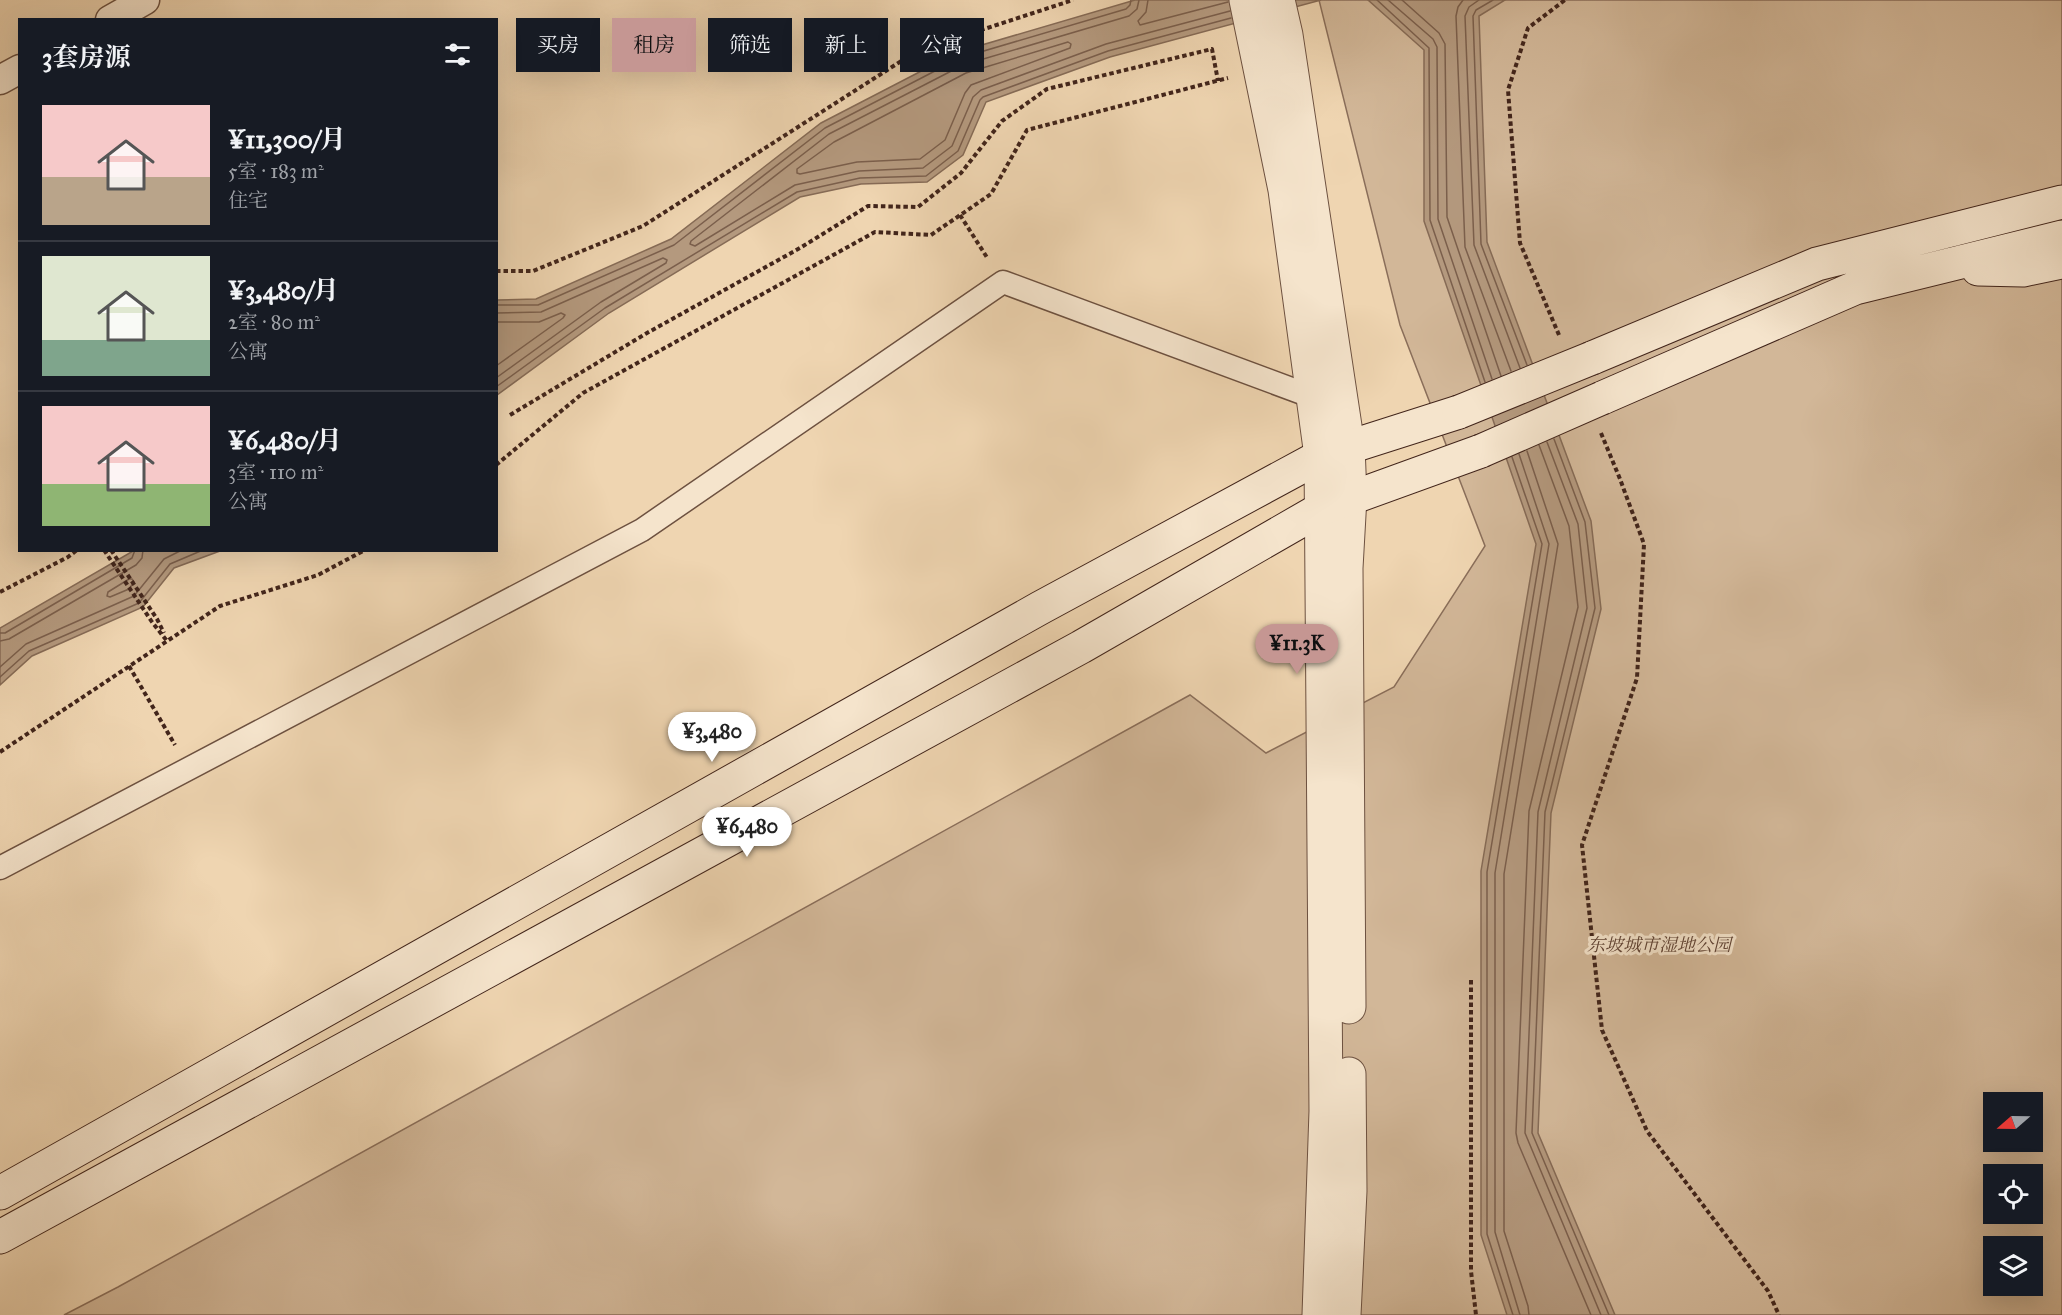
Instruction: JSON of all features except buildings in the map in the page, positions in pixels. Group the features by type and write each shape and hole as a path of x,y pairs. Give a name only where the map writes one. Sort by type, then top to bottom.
{"main road":[{"path":"1246,0 1270,36 1335,451 1326,1111 1319,1315"},
{"path":"1278,0 1260,69 1285,190 1313,397 1335,451"},
{"path":"0,1193 1029,614 1335,451 1459,412 1817,264 2062,202"},
{"path":"0,1237 1081,647 1336,503 1481,450 1600,412 1855,288 2062,237"},
{"path":"1934,269 2023,270 2062,262"},
{"path":"1336,503 1346,568 1350,1191 1344,1315"}],"street":[{"path":"114,18 145,0"},
{"path":"0,80 18,70"},
{"path":"0,868 642,530 1003,282 1313,397"}],"path":[{"path":"498,271 533,271 643,226 917,51 1073,0"},
{"path":"1561,340 1520,243 1508,90 1528,28 1565,0"},
{"path":"510,415 646,333 800,248 868,206 918,207 961,173 1002,121 1047,89 1212,49 1218,81"},
{"path":"498,463 584,393 875,232 931,235 991,194 1027,130 1260,69"},
{"path":"960,215 1003,282"},
{"path":"1600,412 1620,479 1644,544 1637,678 1582,845 1602,1030 1647,1131 1768,1291 1779,1315"},
{"path":"0,592 74,552"},
{"path":"105,552 152,622 168,641"},
{"path":"112,552 157,619 168,641"},
{"path":"0,752 220,606 318,575 361,552"},
{"path":"129,666 189,769"},
{"path":"1472,980 1471,1271 1476,1315"}],"green space":[{"name":"东坡城市湿地公园","path":"1319,0 2062,0 2062,1315 64,1315 1190,695 1266,753 1394,687 1485,546 1400,325"}],"water":[{"path":"1135,0 1321,0 1110,57 986,102 963,155 927,182 861,184 800,197 609,313 498,394 498,300 536,299 671,239 821,123 919,72 984,72 984,44"},
{"path":"1368,0 1505,0 1479,16 1487,242 1591,521 1601,609 1551,813 1538,1133 1615,1315 1507,1315 1481,1235 1481,871 1536,544 1424,221 1424,50"},
{"path":"131,552 217,552 174,568 143,607 32,656 0,685 0,628"}]}
